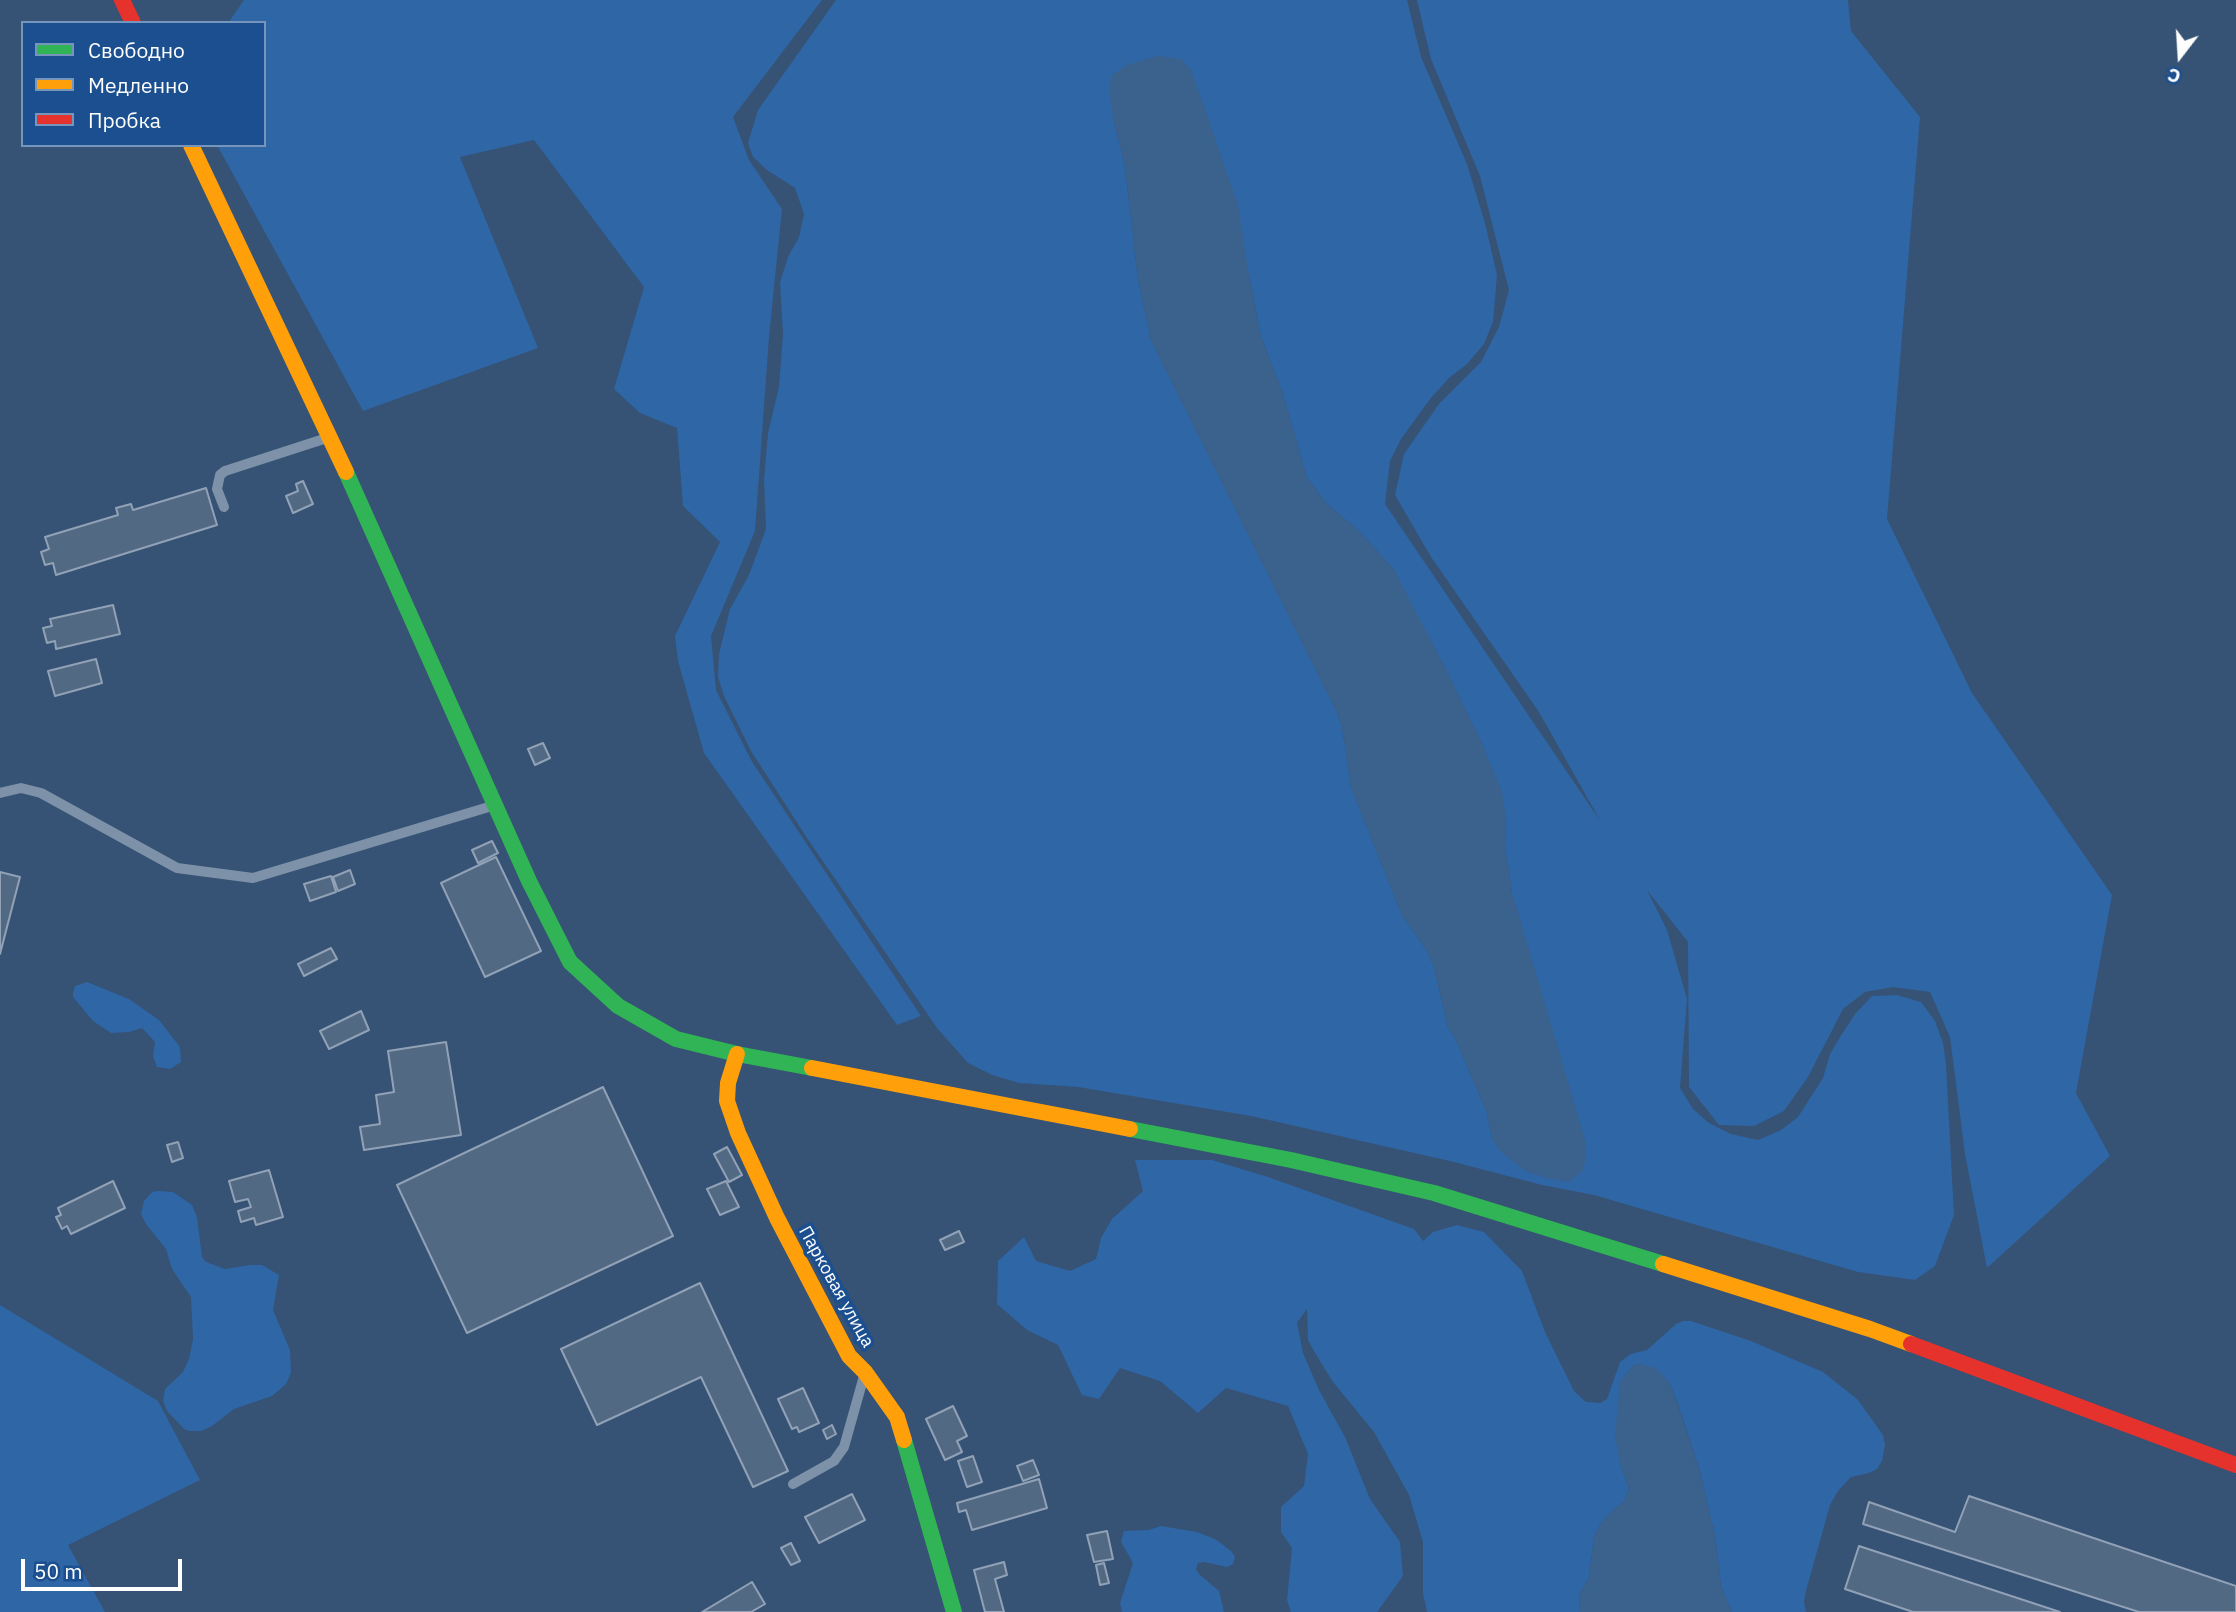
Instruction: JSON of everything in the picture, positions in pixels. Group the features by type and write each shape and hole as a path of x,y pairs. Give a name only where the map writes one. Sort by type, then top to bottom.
{"street":[{"path":"128,2 133,21"},
{"path":"192,147 330,437 494,805 570,962 618,1006 676,1039 737,1054 1290,1160 1434,1193 1870,1329 2236,1465"},
{"name":"Парковая улица","path":"737,1054 728,1083 727,1101 738,1133 777,1218 849,1356 866,1372 897,1417 954,1612"}],"lane":[{"path":"225,507 217,489 220,475 225,471 330,437"},
{"path":"0,793 21,788 41,793 177,868 253,878 494,805"},
{"path":"793,1485 834,1461 844,1447 866,1372"}],"shaded area":[{"path":"244,0 822,0 733,117 749,160 782,209 769,337 755,531 711,636 716,690 751,760 921,1016 897,1025 704,753 678,661 675,636 720,542 683,506 677,428 640,413 614,389 644,287 534,140 460,157 538,348 363,411 218,147 266,147 266,21 229,21"},
{"path":"836,0 1407,0 1421,57 1467,164 1497,275 1493,322 1484,344 1430,399 1401,439 1390,461 1385,504 1601,822 1539,712 1431,557 1395,495 1404,454 1439,404 1481,362 1499,327 1509,290 1480,176 1431,59 1417,0 1848,0 1851,31 1920,117 1887,519 1972,693 2112,895 2076,1093 2110,1156 1987,1268 1965,1154 1950,1037 1930,992 1893,987 1865,992 1843,1009 1808,1077 1784,1111 1754,1126 1719,1125 1689,1087 1688,942 1647,890 1667,930 1687,999 1680,1088 1693,1109 1709,1123 1731,1134 1758,1140 1781,1130 1798,1117 1823,1078 1830,1054 1842,1034 1855,1014 1872,996 1897,995 1921,1002 1935,1021 1943,1043 1946,1064 1954,1215 1935,1266 1915,1280 1858,1272 1594,1195 1542,1185 1454,1162 1251,1116 1078,1087 1019,1083 992,1075 968,1063 937,1028 807,838 751,751 724,696 718,677 719,654 730,609 749,575 766,529 764,480 768,433 779,387 783,334 780,283 788,257 799,237 804,214 795,188 767,170 753,157 748,143 758,110","holes":["1113,117 1249,276 1261,337 1282,391 1307,478 1326,503 1360,532 1394,570 1483,746 1506,819 1505,848 1512,892 1493,1141 1486,1110 1448,1027 1428,952 1402,915 1351,787 1342,726 1336,710 1151,340 1138,279 1125,166"]},
{"path":"1158,56 1181,59 1191,70 1238,205 1261,337 1282,391 1307,478 1326,503 1360,532 1394,570 1448,673 1502,792 1506,819 1505,848 1512,892 1585,1140 1583,1170 1569,1182 1526,1171 1502,1153 1493,1141 1486,1110 1448,1027 1428,952 1402,915 1351,787 1342,726 1336,710 1151,340 1138,279 1125,166 1109,88 1112,75 1127,65"},
{"path":"87,982 129,999 159,1020 180,1047 181,1062 170,1069 157,1067 153,1056 155,1042 142,1028 111,1033 93,1021 73,997 75,986"},
{"path":"1135,1160 1212,1160 1414,1229 1423,1241 1433,1232 1457,1225 1484,1232 1522,1271 1545,1332 1574,1391 1586,1402 1600,1403 1607,1399 1620,1362 1631,1354 1647,1350 1683,1321 1691,1321 1751,1341 1823,1372 1858,1400 1883,1435 1885,1445 1882,1461 1877,1469 1851,1477 1830,1505 1806,1591 1806,1612 1732,1612 1721,1586 1715,1536 1700,1472 1678,1404 1669,1382 1641,1364 1633,1366 1620,1382 1620,1463 1629,1489 1624,1502 1600,1525 1594,1537 1589,1579 1579,1594 1580,1612 1427,1612 1423,1593 1423,1542 1409,1495 1374,1432 1333,1382 1315,1353 1308,1340 1307,1309 1297,1323 1303,1353 1319,1390 1345,1437 1370,1499 1400,1542 1403,1576 1377,1612 1291,1612 1287,1600 1292,1548 1281,1532 1281,1507 1304,1486 1308,1454 1288,1406 1226,1388 1198,1413 1160,1381 1120,1368 1099,1399 1082,1395 1058,1345 1027,1330 997,1304 998,1261 1024,1237 1036,1261 1070,1271 1096,1259 1101,1238 1112,1219 1143,1191"},
{"path":"152,1192 173,1192 192,1205 197,1217 202,1257 206,1262 225,1269 262,1265 279,1275 273,1310 290,1350 291,1373 286,1384 272,1396 234,1409 201,1431 184,1429 167,1411 163,1401 165,1389 183,1372 193,1339 191,1297 172,1269 166,1249 141,1214 144,1201"},
{"path":"0,1305 158,1401 200,1480 68,1545 105,1612 0,1612"},
{"path":"1641,1364 1657,1369 1669,1382 1678,1405 1700,1472 1715,1536 1721,1586 1732,1612 1580,1612 1579,1594 1589,1579 1594,1537 1600,1525 1624,1502 1629,1489 1615,1436 1620,1382 1633,1366"},
{"path":"1161,1526 1197,1532 1217,1540 1232,1552 1235,1557 1233,1564 1227,1567 1204,1562 1198,1563 1196,1569 1219,1591 1224,1612 1122,1612 1120,1603 1133,1563 1121,1542 1124,1531 1149,1530"}],"building":[{"path":"303,481 313,504 293,513 286,496 298,491 296,484"},
{"path":"206,488 217,525 56,575 53,563 45,565 41,552 49,549 45,537 118,515 116,508 131,504 133,510"},
{"path":"113,605 120,634 56,649 55,641 47,643 43,628 52,626 50,619"},
{"path":"96,659 102,683 55,696 48,671"},
{"path":"543,743 550,758 535,765 528,749"},
{"path":"492,841 498,853 478,863 472,850"},
{"path":"496,857 541,951 485,977 441,883"},
{"path":"350,870 355,884 338,891 333,877"},
{"path":"0,872 20,877 0,954"},
{"path":"331,876 336,892 310,901 304,884"},
{"path":"331,948 337,959 304,976 298,964"},
{"path":"361,1011 369,1030 329,1049 320,1031"},
{"path":"446,1042 461,1135 364,1150 360,1127 380,1124 376,1095 394,1092 388,1051"},
{"path":"603,1087 673,1236 467,1333 397,1185"},
{"path":"178,1142 183,1158 172,1162 167,1145"},
{"path":"727,1147 742,1175 729,1182 714,1154"},
{"path":"269,1170 283,1217 256,1225 254,1218 241,1222 238,1211 251,1207 248,1199 235,1202 229,1181"},
{"path":"113,1181 125,1208 71,1234 67,1226 62,1229 56,1217 61,1215 58,1208"},
{"path":"726,1181 739,1207 720,1215 707,1189"},
{"path":"959,1231 964,1242 945,1250 940,1240"},
{"path":"700,1283 788,1471 753,1487 701,1377 597,1425 561,1349"},
{"path":"803,1388 819,1423 799,1432 797,1427 792,1429 778,1399"},
{"path":"953,1406 967,1436 957,1441 962,1452 945,1460 926,1419"},
{"path":"832,1425 836,1434 827,1439 823,1430"},
{"path":"973,1456 982,1482 967,1487 958,1461"},
{"path":"1033,1460 1039,1475 1023,1481 1017,1466"},
{"path":"1039,1479 1047,1508 972,1530 966,1510 959,1512 957,1503"},
{"path":"852,1494 865,1520 819,1543 805,1517"},
{"path":"1969,1496 2236,1586 2236,1612 2139,1612 1863,1524 1869,1502 1955,1532"},
{"path":"1107,1531 1113,1559 1094,1562 1087,1535"},
{"path":"791,1543 800,1561 791,1565 781,1548"},
{"path":"1859,1546 2060,1612 1913,1612 1845,1589"},
{"path":"1004,1562 1007,1575 995,1579 1004,1612 985,1612 974,1570"},
{"path":"1104,1563 1109,1583 1100,1585 1096,1565"},
{"path":"752,1582 765,1604 751,1612 702,1612"}],"traffic: fast":[{"path":"346,472 529,881 570,962 618,1006 676,1039 812,1068"},
{"path":"1130,1129 1291,1160 1434,1193 1663,1264"},
{"path":"904,1440 954,1612"}],"traffic: slow":[{"path":"192,147 346,472"},
{"path":"737,1054 728,1083 727,1101 738,1133 777,1218 849,1356 865,1372 897,1417 904,1440"},
{"path":"812,1068 1130,1129"},
{"path":"1663,1264 1911,1344"}],"traffic: jam":[{"path":"122,0 132,21"},
{"path":"1911,1344 2236,1465"}]}
